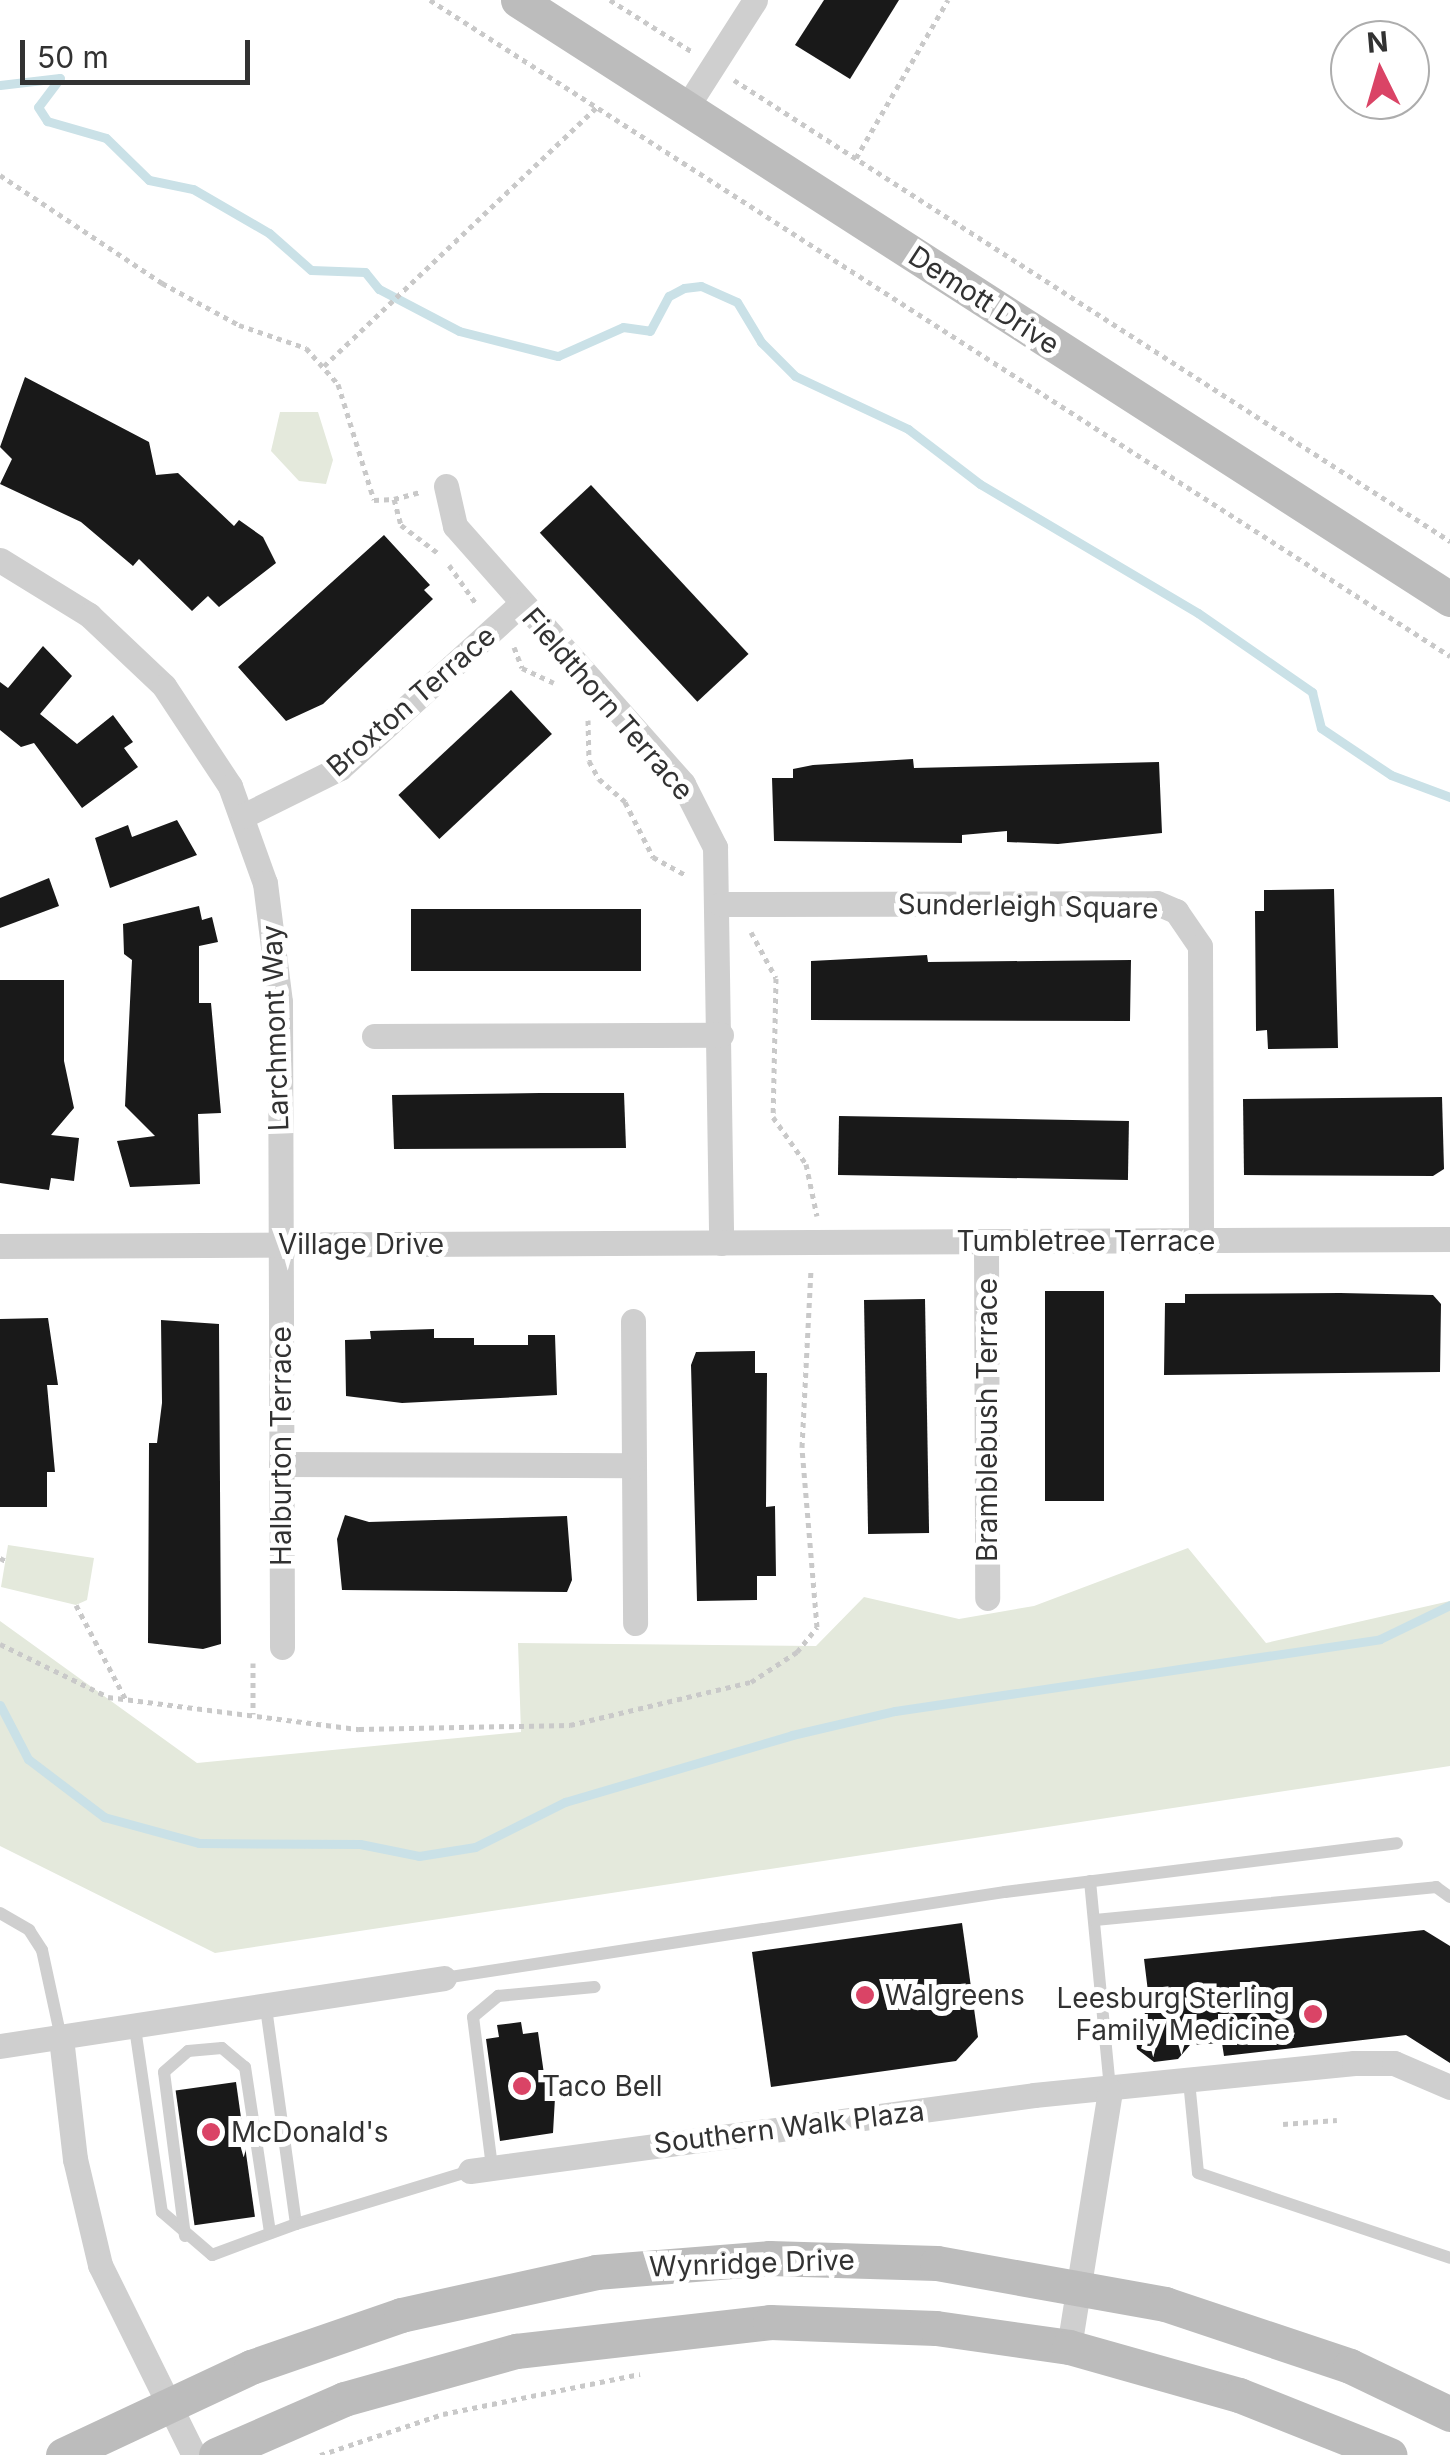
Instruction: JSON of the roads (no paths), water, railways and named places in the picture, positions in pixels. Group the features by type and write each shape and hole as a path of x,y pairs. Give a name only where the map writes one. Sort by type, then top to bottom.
{"street":[{"name":"Demott Drive","path":"518,0 1450,599"},
{"path":"686,108 755,0"},
{"name":"Fieldthorn Terrace","path":"446,486 454,526 520,605 683,784 715,846 721,904 721,1242"},
{"name":"Larchmont Way","path":"0,560 128,648 200,734 243,816 276,942 280,1245"},
{"name":"Broxton Terrace","path":"243,816 340,768 520,605"},
{"name":"Sunderleigh Square","path":"721,904 1156,903 1176,911 1200,946 1201,1241"},
{"path":"374,1036 721,1035"},
{"name":"Tumbletree Terrace","path":"721,1242 1450,1239"},
{"name":"Village Drive","path":"0,1246 721,1242"},
{"name":"Bramblebush Terrace","path":"986,1242 987,1598"},
{"name":"Halburton Terrace","path":"280,1245 282,1647"},
{"path":"633,1321 635,1622"},
{"path":"281,1464 632,1465"},
{"path":"0,2046 266,2009 444,1978"},
{"path":"61,2038 87,2222 167,2406 194,2455"},
{"name":"Southern Walk Plaza","path":"481,2169 1110,2090 1394,2063 1450,2087"},
{"path":"1069,2346 1110,2090"},
{"name":"Wynridge Drive","path":"63,2455 167,2406 363,2327 596,2272 856,2258 1081,2286 1257,2333 1450,2414"},
{"path":"216,2455 421,2374 612,2334 859,2323 1069,2346 1239,2395 1390,2455"}],"lane":[{"path":"444,1978 678,1947 730,1932 1004,1892 1397,1843"},
{"path":"1090,1881 1110,2090"},
{"path":"1095,1920 1436,1887 1450,1897"},
{"path":"0,1913 30,1930 42,1950 61,2038"},
{"path":"134,2028 162,2212 185,2238 212,2254 296,2224 481,2169 473,2017 498,1996 595,1987"},
{"path":"266,2009 296,2224"},
{"path":"185,2238 164,2072 188,2051 222,2048 245,2067 270,2234"},
{"path":"1189,2081 1198,2174 1450,2258"}],"waterway":[{"path":"0,85 60,78 38,107 47,121 106,138 149,180 193,189 269,233 311,270 365,272 379,289 459,331 558,356 623,327 650,331 669,296 684,288 701,286 737,302 761,342 795,376 908,429 980,484 1198,613 1312,692 1321,728 1391,775 1450,797"},
{"path":"0,1705 28,1759 104,1817 199,1843 360,1844 419,1856 475,1847 565,1802 792,1735 895,1711 1380,1639 1450,1605"}],"place":[{"name":"Walgreens","path":"865,1995"},
{"name":"Leesburg Sterling Family Medicine","path":"1313,2014"},
{"name":"Taco Bell","path":"522,2086"},
{"name":"McDonald's","path":"211,2132"}]}
